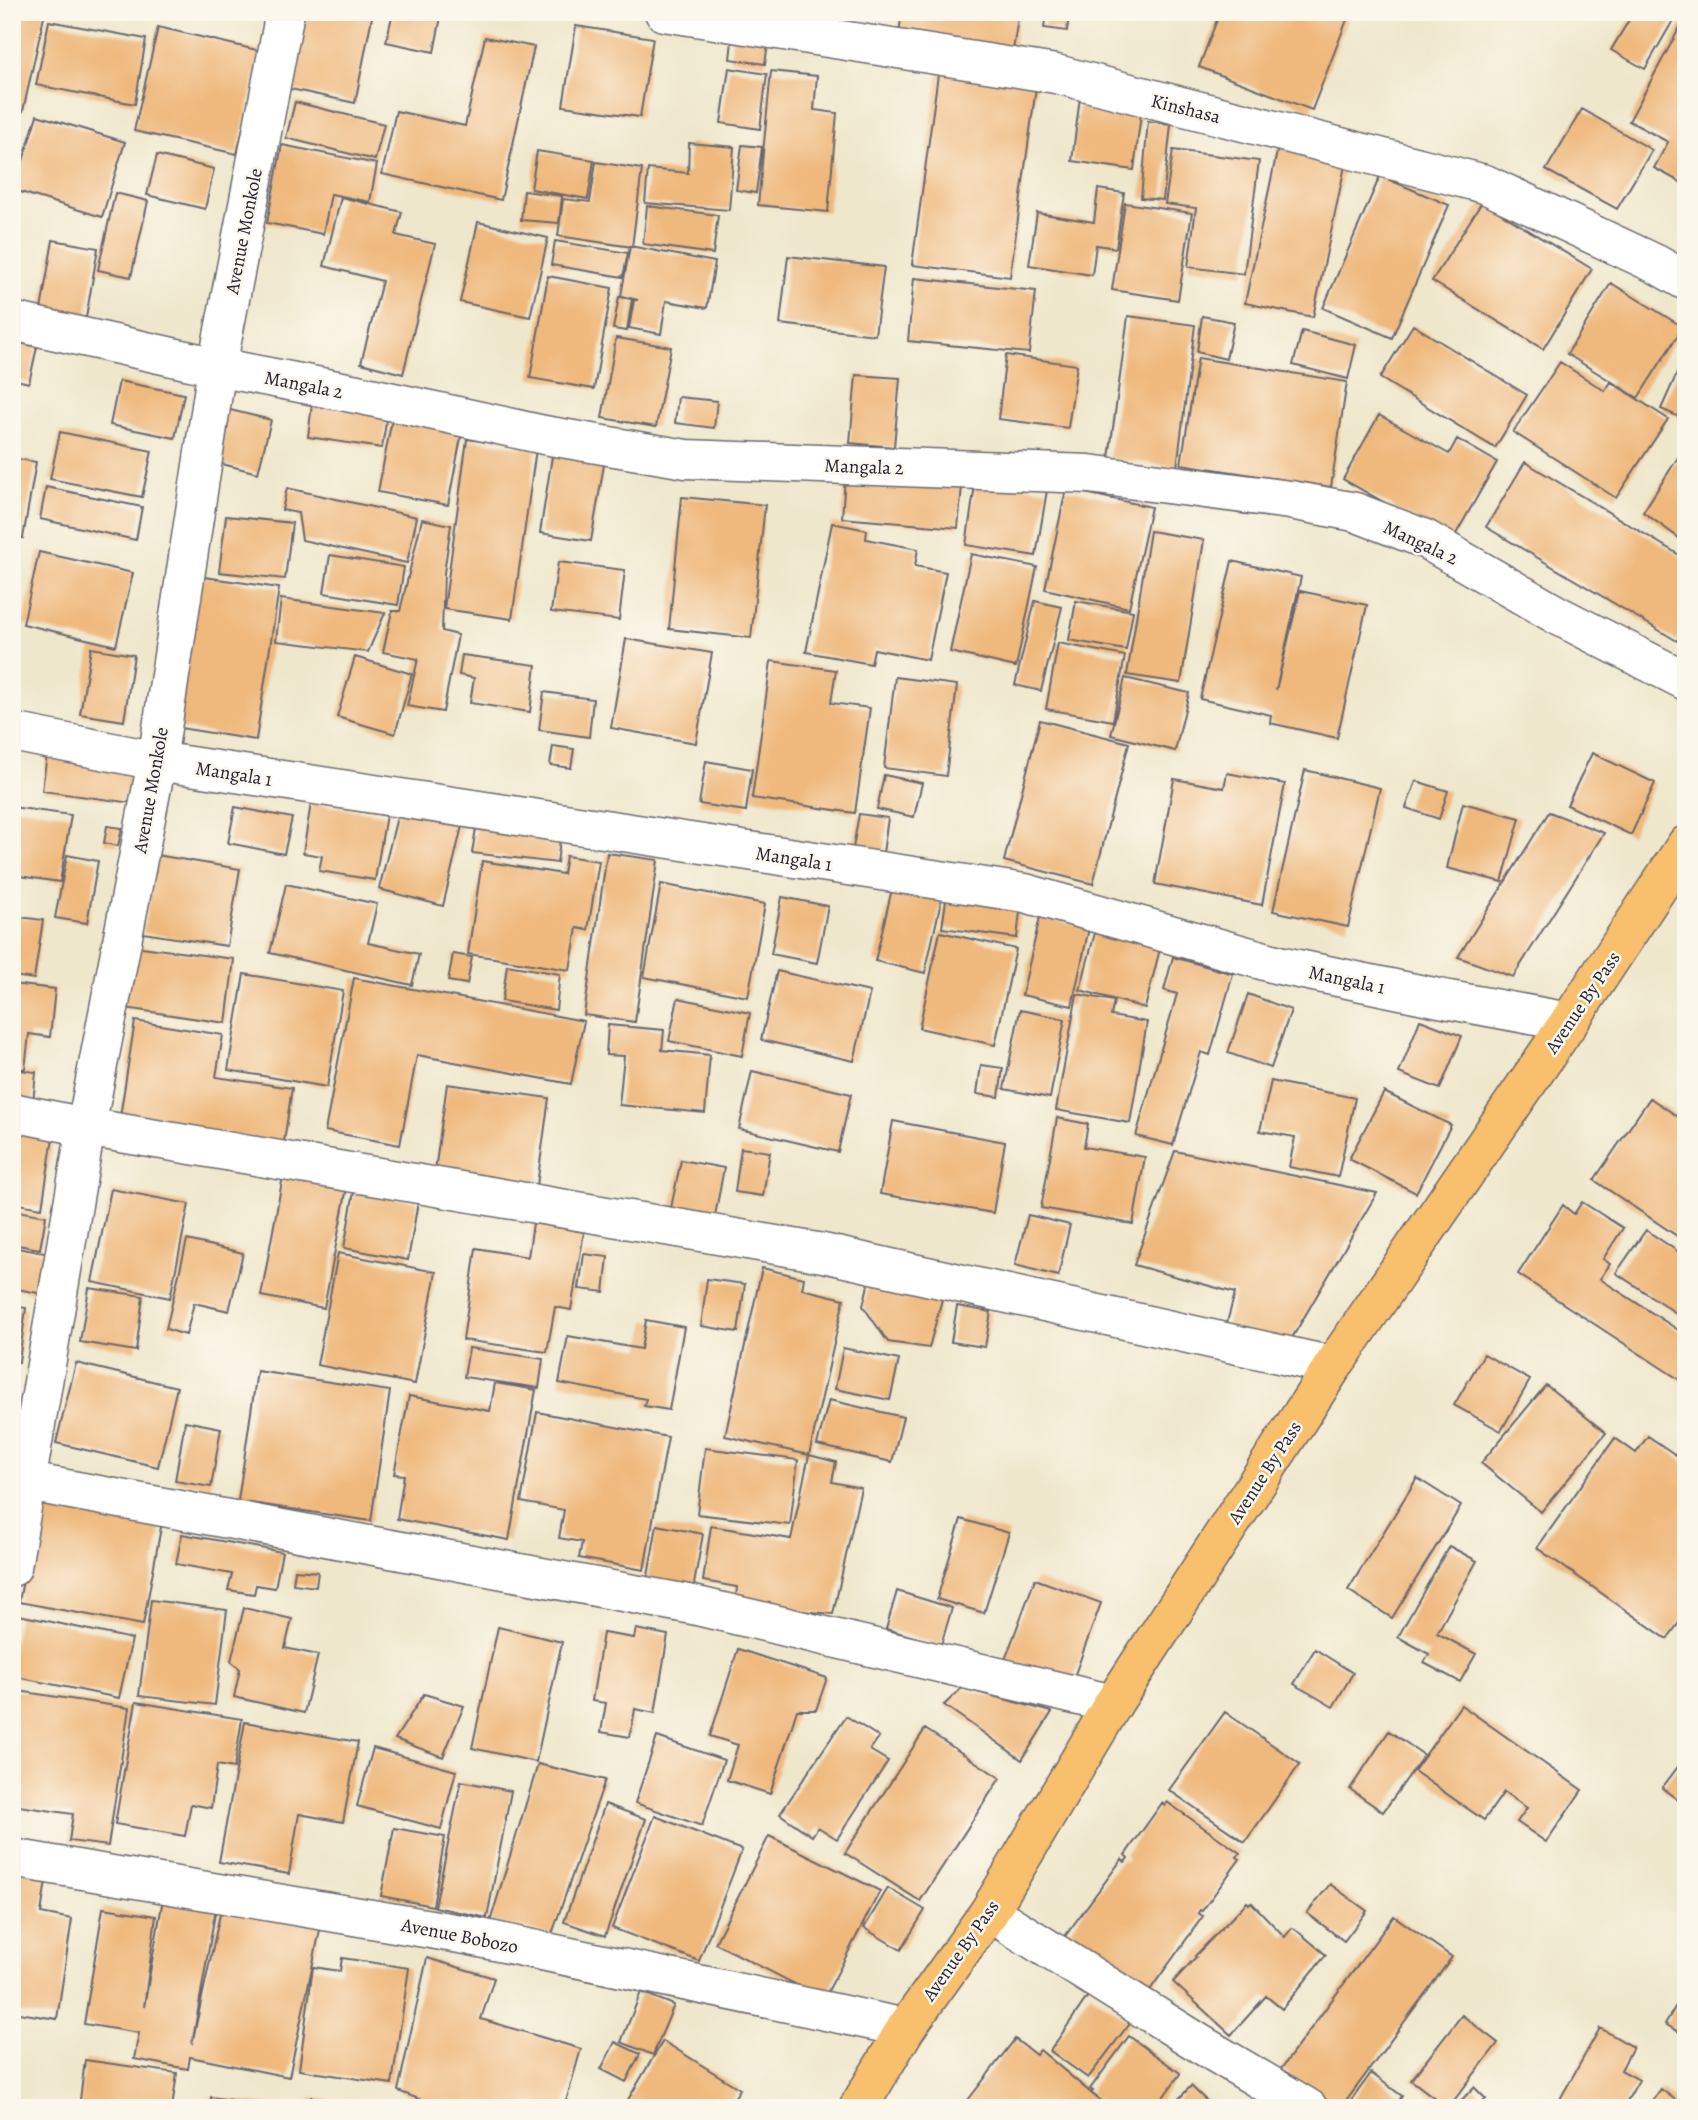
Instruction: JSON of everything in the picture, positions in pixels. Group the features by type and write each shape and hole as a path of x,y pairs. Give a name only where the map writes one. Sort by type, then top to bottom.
{"highway":[{"name":"Avenue By Pass","path":"858,2108 906,2028 989,1912 1113,1704 1333,1366 1569,1022 1686,845"}],"street":[{"name":"Avenue Monkole","path":"12,1567 20,1480 157,761 217,367 285,12"},
{"name":"Kinshasa","path":"664,12 1056,74 1485,184 1656,264 1686,281"},
{"name":"Mangala 2","path":"12,321 544,435 686,458 1089,474 1290,500 1355,512 1425,540 1557,615 1686,681"},
{"name":"Mangala 1","path":"12,732 157,761 1025,893 1279,964 1569,1022"},
{"path":"12,1112 86,1127 823,1253 1333,1366"},
{"path":"20,1480 693,1605 1113,1704"},
{"name":"Avenue Bobozo","path":"12,1858 466,1935 906,2028"},
{"path":"989,1912 1308,2108"}],"building":[{"path":"12,12 45,12 23,111 12,108"},
{"path":"302,12 373,12 355,103 286,88"},
{"path":"393,12 442,12 434,52 386,42"},
{"path":"902,12 1019,12 1013,50 899,33"},
{"path":"1046,12 1069,15 1067,31 1044,28"},
{"path":"1220,12 1337,12 1348,17 1312,110 1199,67"},
{"path":"1628,12 1678,12 1645,69 1611,50 1632,15"},
{"path":"1686,16 1686,185 1654,168 1668,142 1629,121"},
{"path":"49,21 146,39 135,104 36,85"},
{"path":"576,26 653,38 640,117 563,106"},
{"path":"158,27 261,51 237,154 134,131"},
{"path":"733,32 769,37 765,64 730,59"},
{"path":"485,37 534,47 501,200 382,174 396,111 465,126"},
{"path":"939,67 1037,80 1010,277 912,265"},
{"path":"729,68 767,74 760,129 721,123"},
{"path":"771,71 817,76 814,110 837,113 828,212 758,205"},
{"path":"1080,97 1142,105 1134,170 1072,161"},
{"path":"295,102 384,124 375,160 286,138"},
{"path":"1582,109 1652,150 1617,209 1546,170"},
{"path":"37,115 125,142 102,217 14,190"},
{"path":"1148,121 1171,124 1163,200 1141,198"},
{"path":"689,143 734,147 729,210 645,203 648,169 688,173"},
{"path":"282,145 377,164 370,202 331,194 323,234 267,223"},
{"path":"742,145 762,147 756,193 736,190"},
{"path":"1278,147 1346,161 1313,317 1245,303"},
{"path":"1173,150 1259,161 1244,274 1188,267 1196,208 1165,204"},
{"path":"537,151 594,160 588,199 531,189"},
{"path":"157,155 214,169 205,209 147,195"},
{"path":"596,162 642,169 632,247 558,236 563,199 590,202"},
{"path":"1380,176 1449,205 1392,338 1323,308"},
{"path":"1098,189 1124,193 1116,248 1096,245 1092,275 1029,265 1037,213 1094,222"},
{"path":"524,191 562,196 559,223 521,220"},
{"path":"115,193 148,201 131,277 98,270"},
{"path":"341,197 402,212 396,235 435,244 403,374 361,363 382,281 324,266"},
{"path":"1482,202 1592,269 1543,349 1432,281"},
{"path":"1125,203 1192,213 1178,300 1112,290"},
{"path":"647,206 718,215 713,254 643,244"},
{"path":"478,222 548,238 530,317 460,302"},
{"path":"53,240 98,248 86,318 41,310"},
{"path":"555,241 628,253 623,277 551,265"},
{"path":"630,246 715,262 707,308 666,301 661,334 629,328 634,300 638,300 621,296"},
{"path":"788,256 884,267 875,335 780,324"},
{"path":"548,276 612,288 594,389 530,378"},
{"path":"914,278 1036,291 1029,353 908,341"},
{"path":"1611,283 1683,327 1638,398 1567,354"},
{"path":"619,297 632,299 627,331 613,329"},
{"path":"1128,316 1195,325 1177,467 1109,458"},
{"path":"1202,316 1234,322 1226,359 1197,352"},
{"path":"1413,325 1527,395 1495,448 1380,378"},
{"path":"1302,331 1356,345 1348,379 1293,365"},
{"path":"616,338 671,347 656,427 602,418"},
{"path":"12,341 37,347 29,383 12,379"},
{"path":"1006,355 1077,365 1068,428 998,419"},
{"path":"1198,358 1347,382 1331,487 1181,464"},
{"path":"1683,360 1686,361 1686,420 1661,409"},
{"path":"1560,362 1605,391 1611,382 1668,419 1616,498 1513,432"},
{"path":"856,375 900,378 894,447 850,443"},
{"path":"119,381 184,394 175,438 110,425"},
{"path":"678,397 717,401 714,428 675,423"},
{"path":"312,404 387,416 382,448 308,437"},
{"path":"218,407 271,420 258,473 206,460"},
{"path":"1379,415 1449,454 1457,439 1497,462 1452,541 1343,479"},
{"path":"392,419 462,432 448,505 378,492"},
{"path":"60,432 152,451 142,497 50,479"},
{"path":"467,439 536,449 512,619 444,609"},
{"path":"1686,445 1686,543 1643,512"},
{"path":"553,450 605,459 591,541 540,533"},
{"path":"12,458 36,462 23,538 12,536"},
{"path":"1525,462 1686,559 1686,573 1682,578 1686,580 1686,627 1677,641 1486,527"},
{"path":"845,477 962,486 958,528 842,518"},
{"path":"976,478 1047,490 1036,556 966,545"},
{"path":"46,487 142,507 136,540 40,519"},
{"path":"287,488 417,517 407,563 302,540 298,513 282,510"},
{"path":"1066,489 1151,507 1129,608 1045,589"},
{"path":"682,497 765,505 751,638 669,629"},
{"path":"226,516 292,523 285,579 219,572"},
{"path":"422,519 451,525 444,573 442,631 458,635 443,712 407,706 418,659 383,652 392,611 400,611"},
{"path":"832,523 867,530 866,539 918,549 915,566 946,572 928,660 874,649 871,664 806,652"},
{"path":"1150,531 1204,540 1181,683 1127,675"},
{"path":"39,552 133,573 116,646 23,624"},
{"path":"971,554 1037,567 1016,667 950,652"},
{"path":"330,555 404,567 398,605 324,593"},
{"path":"1232,561 1301,577 1276,690 1300,591 1367,605 1337,738 1270,723 1271,715 1200,699"},
{"path":"558,562 625,570 619,620 551,612"},
{"path":"191,575 279,588 256,740 167,726"},
{"path":"281,599 385,613 368,652 276,641"},
{"path":"1035,601 1062,607 1041,691 1015,685"},
{"path":"1076,601 1133,611 1126,650 1069,640"},
{"path":"626,639 712,653 696,743 611,728"},
{"path":"1058,643 1125,656 1113,721 1046,709"},
{"path":"91,648 134,655 124,721 80,714"},
{"path":"462,655 536,665 530,712 470,703 474,678 459,675"},
{"path":"355,657 412,674 395,734 337,717"},
{"path":"771,661 836,670 831,703 870,708 855,813 752,798"},
{"path":"895,677 957,685 946,776 884,768"},
{"path":"1125,678 1189,693 1175,751 1111,735"},
{"path":"544,692 593,699 589,737 539,730"},
{"path":"1040,720 1129,743 1093,884 1004,861"},
{"path":"553,746 574,749 571,768 550,765"},
{"path":"48,747 138,760 132,803 42,791"},
{"path":"1592,753 1655,783 1631,835 1567,805"},
{"path":"706,761 752,769 746,811 699,804"},
{"path":"1305,770 1380,788 1348,927 1273,911"},
{"path":"1227,773 1285,784 1262,905 1155,884 1174,779 1224,788"},
{"path":"884,775 922,783 914,817 877,809"},
{"path":"1416,781 1448,791 1439,819 1406,808"},
{"path":"311,803 386,815 375,880 319,871 322,856 303,853"},
{"path":"1463,803 1520,818 1502,882 1447,868"},
{"path":"12,807 71,815 60,882 12,875"},
{"path":"235,807 292,818 284,854 228,843"},
{"path":"399,809 462,826 443,906 379,889"},
{"path":"1549,812 1604,833 1513,977 1458,957"},
{"path":"859,814 888,818 883,853 853,848"},
{"path":"477,822 561,833 557,863 472,853"},
{"path":"107,826 122,828 118,846 104,843"},
{"path":"607,853 658,860 635,1022 584,1015"},
{"path":"67,855 98,861 87,923 55,918"},
{"path":"156,855 240,869 227,946 143,933"},
{"path":"566,856 599,861 588,930 577,928 570,970 468,954 482,861 563,874"},
{"path":"12,881 21,882 16,915 12,914"},
{"path":"286,884 377,904 368,943 419,954 412,985 270,953"},
{"path":"661,884 765,904 748,997 644,977"},
{"path":"893,885 942,897 925,973 875,961"},
{"path":"947,893 1021,903 1017,938 942,928"},
{"path":"782,897 828,906 817,963 771,954"},
{"path":"12,916 43,920 34,979 12,976"},
{"path":"1040,917 1089,928 1072,1006 1022,995"},
{"path":"1096,929 1161,945 1145,1008 1080,990"},
{"path":"940,932 1016,949 995,1045 919,1028"},
{"path":"126,945 234,959 226,1023 118,1007"},
{"path":"453,954 472,957 467,984 448,981"},
{"path":"1173,957 1233,974 1210,1055 1201,1052 1173,1145 1136,1136 1177,994 1164,990"},
{"path":"507,965 560,974 556,1010 502,1001"},
{"path":"777,971 870,992 854,1061 761,1040"},
{"path":"244,974 343,991 327,1087 228,1070"},
{"path":"354,978 584,1021 571,1084 417,1055 400,1145 325,1131"},
{"path":"12,984 55,989 50,1037 29,1034 25,1069 12,1068"},
{"path":"1077,994 1114,1001 1111,1016 1147,1022 1130,1123 1056,1110"},
{"path":"1248,994 1291,1010 1271,1068 1228,1053"},
{"path":"678,998 750,1013 742,1056 669,1041"},
{"path":"1020,1010 1065,1019 1050,1098 1004,1089"},
{"path":"1420,1020 1462,1036 1440,1089 1399,1073"},
{"path":"135,1021 223,1035 216,1077 292,1088 284,1142 120,1117"},
{"path":"608,1025 664,1030 662,1050 710,1055 705,1113 619,1105 624,1056 606,1055"},
{"path":"981,1065 1003,1068 999,1097 977,1094"},
{"path":"12,1069 36,1072 33,1103 12,1100"},
{"path":"752,1071 851,1094 838,1152 739,1129"},
{"path":"1271,1081 1355,1098 1338,1177 1289,1167 1295,1137 1260,1131"},
{"path":"447,1084 549,1098 537,1185 435,1171"},
{"path":"1384,1092 1451,1125 1416,1193 1349,1159"},
{"path":"1650,1098 1686,1122 1686,1242 1594,1180"},
{"path":"1057,1118 1088,1124 1084,1147 1145,1157 1133,1224 1041,1208"},
{"path":"893,1121 1005,1142 993,1213 880,1194"},
{"path":"12,1124 54,1131 42,1208 12,1203"},
{"path":"741,1148 770,1152 763,1196 735,1192"},
{"path":"1175,1151 1377,1193 1289,1343 1226,1326 1235,1293 1134,1265"},
{"path":"681,1160 724,1168 714,1221 670,1213"},
{"path":"283,1176 347,1187 324,1308 261,1296"},
{"path":"111,1189 189,1204 170,1298 92,1282"},
{"path":"354,1191 418,1202 408,1260 344,1248"},
{"path":"1582,1202 1623,1228 1603,1259 1610,1264 1600,1279 1686,1335 1686,1384 1518,1274 1563,1205 1574,1214"},
{"path":"12,1210 46,1216 40,1249 12,1244"},
{"path":"1028,1215 1070,1225 1058,1276 1015,1265"},
{"path":"533,1223 584,1232 571,1310 555,1307 547,1352 463,1340 476,1248 528,1257"},
{"path":"1646,1230 1686,1257 1686,1305 1679,1315 1616,1273"},
{"path":"187,1240 243,1253 229,1311 194,1303 186,1335 166,1329"},
{"path":"12,1247 50,1254 43,1294 12,1288"},
{"path":"338,1253 436,1272 415,1384 317,1365"},
{"path":"584,1254 608,1257 604,1292 579,1289"},
{"path":"762,1268 804,1278 802,1289 844,1299 809,1455 725,1436"},
{"path":"707,1279 745,1284 738,1332 701,1326"},
{"path":"869,1281 942,1299 929,1348 888,1342 863,1306"},
{"path":"89,1288 143,1296 136,1351 80,1342"},
{"path":"12,1306 26,1308 19,1362 12,1362"},
{"path":"957,1306 991,1312 985,1347 951,1342"},
{"path":"646,1320 684,1327 669,1410 644,1406 646,1399 559,1383 568,1336 641,1349"},
{"path":"469,1348 543,1359 539,1388 464,1377"},
{"path":"843,1348 899,1360 890,1400 835,1389"},
{"path":"1484,1354 1530,1380 1501,1431 1454,1405"},
{"path":"76,1363 177,1387 158,1467 56,1443"},
{"path":"257,1371 390,1391 371,1521 238,1501"},
{"path":"495,1383 536,1390 509,1540 397,1519 404,1475 394,1474 409,1396 490,1411"},
{"path":"1546,1385 1606,1433 1541,1512 1481,1463"},
{"path":"829,1400 903,1417 892,1462 817,1445"},
{"path":"537,1412 668,1437 644,1570 579,1558 582,1542 559,1538 564,1510 521,1502"},
{"path":"185,1421 221,1428 211,1487 175,1481"},
{"path":"1648,1436 1686,1462 1686,1613 1667,1639 1537,1548 1615,1438 1636,1453"},
{"path":"705,1448 798,1460 790,1525 697,1514"},
{"path":"809,1455 836,1462 832,1482 861,1488 833,1614 735,1605 737,1587 703,1581 711,1526 791,1539"},
{"path":"1417,1478 1461,1506 1392,1618 1348,1590"},
{"path":"38,1500 162,1522 143,1625 19,1602"},
{"path":"961,1519 1009,1533 984,1613 937,1599"},
{"path":"657,1525 703,1534 693,1590 647,1582"},
{"path":"182,1534 282,1552 275,1588 256,1585 254,1594 228,1590 232,1574 176,1564"},
{"path":"1449,1546 1477,1561 1437,1633 1476,1654 1460,1682 1424,1663 1429,1654 1398,1637"},
{"path":"295,1570 318,1572 316,1587 293,1584"},
{"path":"1035,1579 1101,1603 1071,1685 1005,1660"},
{"path":"897,1591 952,1608 941,1645 886,1629"},
{"path":"151,1600 227,1610 215,1705 139,1696"},
{"path":"244,1608 292,1619 285,1648 318,1655 304,1713 234,1697 240,1669 231,1661"},
{"path":"19,1615 132,1639 119,1698 12,1676 12,1648"},
{"path":"498,1627 562,1642 536,1762 472,1748"},
{"path":"636,1629 668,1635 655,1713 635,1709 630,1737 601,1732 606,1703 592,1701 603,1633 634,1638"},
{"path":"738,1649 827,1678 816,1710 797,1710 770,1794 727,1780 738,1745 710,1736"},
{"path":"1315,1649 1353,1673 1333,1707 1294,1684"},
{"path":"962,1688 1052,1712 1022,1760 944,1705"},
{"path":"12,1690 129,1708 108,1846 69,1841 73,1814 12,1805"},
{"path":"424,1694 464,1706 443,1757 395,1739"},
{"path":"136,1702 242,1719 234,1768 217,1765 211,1808 191,1804 185,1836 115,1824"},
{"path":"1461,1705 1582,1790 1546,1842 1517,1822 1527,1808 1504,1792 1484,1820 1414,1771"},
{"path":"1225,1712 1300,1764 1245,1842 1169,1790"},
{"path":"846,1716 879,1737 870,1750 888,1761 837,1839 818,1827 812,1836 780,1814"},
{"path":"245,1722 358,1742 343,1822 299,1814 289,1874 219,1862"},
{"path":"925,1729 1000,1778 920,1901 845,1853"},
{"path":"1389,1731 1424,1755 1383,1812 1350,1789"},
{"path":"657,1737 724,1760 702,1826 635,1803"},
{"path":"373,1748 456,1771 441,1829 357,1806"},
{"path":"1686,1756 1686,1806 1662,1788"},
{"path":"538,1764 605,1780 552,1934 490,1922"},
{"path":"461,1781 511,1791 487,1918 435,1907"},
{"path":"1167,1802 1240,1853 1237,1857 1240,1859 1202,1911 1200,1910 1198,1913 1203,1916 1142,2001 1060,1943 1122,1859 1125,1862 1128,1858 1125,1855 1162,1803 1165,1806"},
{"path":"605,1804 646,1819 605,1936 564,1922"},
{"path":"655,1816 742,1850 699,1961 612,1928"},
{"path":"394,1828 445,1837 433,1906 381,1896"},
{"path":"769,1836 880,1891 824,1999 715,1943"},
{"path":"12,1863 48,1868 41,1913 72,1919 57,2019 12,2012"},
{"path":"1330,1884 1367,1911 1344,1941 1307,1913"},
{"path":"888,1888 925,1910 901,1950 864,1928"},
{"path":"164,1893 217,1902 192,2044 222,1905 321,1925 289,2077 190,2057 188,2069 134,2059 139,2033 84,2024 103,1908 156,1916 144,2007"},
{"path":"1247,1902 1251,1902 1285,1937 1292,1928 1295,1929 1326,1955 1282,2009 1266,1996 1231,2035 1173,1982"},
{"path":"1394,1916 1452,1957 1341,2108 1335,2108 1281,2069"},
{"path":"342,1958 409,1968 392,2084 299,2070 313,1967 340,1971"},
{"path":"427,1958 494,1978 481,2019 581,2049 564,2108 442,2108 398,2091"},
{"path":"1686,1989 1686,2036 1665,2024"},
{"path":"641,1992 674,2005 653,2055 621,2042"},
{"path":"1090,1993 1129,2021 1129,2024 1088,2078 1050,2051"},
{"path":"1462,2015 1498,2043 1448,2108 1411,2080"},
{"path":"1600,2028 1633,2047 1621,2070 1639,2080 1623,2108 1555,2108"},
{"path":"1129,2036 1180,2073 1155,2108 1111,2108 1091,2093 1093,2091 1090,2089"},
{"path":"1015,2039 1036,2055 1040,2050 1104,2104 1101,2108 970,2108 965,2104"},
{"path":"663,2041 740,2089 728,2108 623,2108"},
{"path":"615,2042 640,2054 626,2082 601,2069"},
{"path":"85,2060 177,2073 172,2108 79,2108"},
{"path":"1371,2073 1402,2096 1394,2108 1346,2108"},
{"path":"1191,2086 1214,2108 1170,2108"},
{"path":"1474,2087 1486,2099 1477,2108 1454,2108"},
{"path":"1661,2089 1686,2108 1647,2108"},
{"path":"211,2097 273,2106 273,2108 210,2108"},
{"path":"311,2097 357,2107 357,2108 309,2108"}]}
